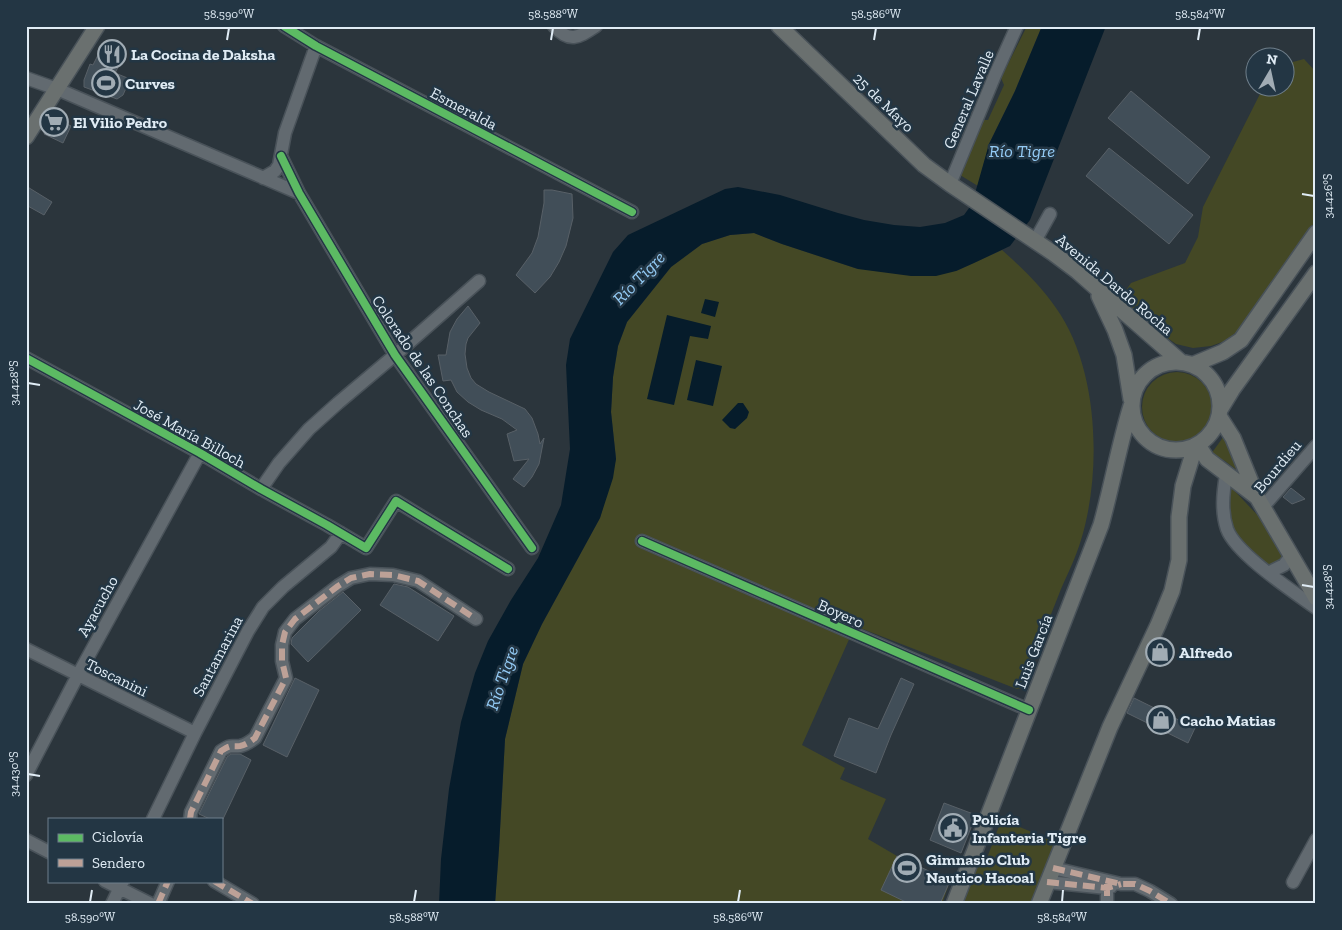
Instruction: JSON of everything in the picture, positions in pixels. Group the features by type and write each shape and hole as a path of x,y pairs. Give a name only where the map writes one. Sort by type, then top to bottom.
{"main road":[{"path":"26,137 97,26"},
{"name":"25 de Mayo","path":"779,26 924,165 970,198"},
{"name":"Avenida Dardo Rocha","path":"970,198 1030,237 1077,271 1186,364"},
{"path":"1186,364 1223,352 1241,340 1316,233"},
{"path":"1316,273 1232,390 1220,412 1215,427 1209,436 1196,446 1182,450 1172,450 1162,448 1153,443 1138,428 1131,403 1136,388 1142,379 1159,366 1170,363 1186,364 1201,370 1208,376 1218,392 1220,412 1260,502 1316,598"},
{"name":"Luis García","path":"954,904 1101,525 1131,403 1124,355 1106,309 1093,286"},
{"path":"1196,446 1207,460 1260,502"},
{"path":"1039,904 1110,727 1172,592 1179,560 1179,517 1183,486 1196,446"}],"street":[{"name":"Esmeralda","path":"284,26 316,46 632,212"},
{"path":"554,26 562,34 570,38 578,37 596,26"},
{"name":"General Lavalle","path":"950,184 1017,26"},
{"path":"264,178 275,171 281,156 285,134 316,46"},
{"path":"26,78 57,89 298,193"},
{"name":"Colorado de las Conchas","path":"281,156 298,193 395,355 532,548"},
{"path":"1030,237 1050,214"},
{"path":"261,489 279,463 309,429 479,281"},
{"name":"José María Billoch","path":"26,358 200,453 366,548 396,501 508,568"},
{"name":"Bourdieu","path":"1260,502 1316,446"},
{"name":"Ayacucho","path":"26,775 78,675 200,453"},
{"path":"1226,475 1223,492 1224,518 1228,531 1234,541 1268,573 1316,608"},
{"name":"Santamarina","path":"153,818 194,733 248,631 263,607 283,587 331,547 341,533"},
{"name":"Boyero","path":"642,541 1029,710"},
{"path":"1268,573 1284,566 1292,556"},
{"path":"190,818 191,812 222,751 230,745 241,746 255,738 286,678 282,661 282,646 285,632 295,619 338,586 351,578 370,574 393,575 418,581 476,619"},
{"name":"Toscanini","path":"26,649 194,733"},
{"path":"26,840 48,851"},
{"path":"1293,882 1316,840"},
{"path":"1053,868 1107,884"},
{"path":"158,904 168,882"},
{"path":"216,882 253,904"},
{"path":"1047,882 1135,884 1171,904"},
{"path":"1107,884 1107,904"},
{"path":"112,904 121,885 151,904"}],"green space":[{"path":"1027,26 1042,26 1015,91 989,144 978,186 960,175 983,120 988,120 1004,85 1001,78"},
{"path":"1304,59 1316,72 1316,221 1238,331 1225,341 1211,346 1193,348 1176,344 1159,332 1121,297 1131,283 1185,263 1198,237 1203,207 1258,98 1294,98 1294,62"},
{"path":"754,233 858,269 956,271 1002,250 1031,278 1056,308 1070,332 1081,360 1093,421 1094,453 1088,513 1077,553 1021,688 1017,689 855,626 802,745 845,768 840,779 886,799 868,839 897,856 950,881 942,904 495,904 505,739 523,664 542,624 600,518 616,459 611,412 613,377 618,346 627,322 671,267 702,244 730,235"},
{"path":"1177,372 1190,375 1202,382 1209,394 1212,407 1209,420 1202,432 1190,439 1177,442 1164,439 1152,432 1145,420 1142,407 1145,394 1152,382 1164,375"},
{"path":"1224,436 1242,474 1225,461 1211,454"},
{"path":"1229,485 1264,522 1272,534 1282,555 1281,565 1269,566 1235,536 1228,514"},
{"path":"1010,823 1056,842 1031,904 960,904 975,867 984,866 999,826"}],"water":[{"name":"Río Tigre","path":"1042,26 1106,26 1030,220 1010,246 956,271 936,276 911,276 858,269 754,233 730,235 702,244 671,267 627,322 618,346 613,377 611,412 616,459 613,478 600,518 542,624 523,664 505,739 495,904 439,904 441,859 449,789 461,722 475,673 488,641 538,558 561,505 570,449 566,365 570,339 613,252 628,235 725,189 738,187 780,195 864,220 894,225 920,227 945,223 964,215 972,204 989,144 1015,91"},
{"path":"705,299 719,302 715,317 701,313"},
{"path":"667,315 711,326 708,339 690,336 674,405 647,399"},
{"path":"696,360 722,366 713,406 687,400"},
{"path":"738,403 743,403 749,412 747,418 735,429 730,428 722,420"}],"building":[{"name":"Curves","path":"104,43 125,54 115,73 130,79 123,95 117,99 84,87 84,80 90,64 93,65"},
{"path":"1131,91 1210,157 1188,184 1108,118"},
{"path":"53,117 71,126 63,143 44,134"},
{"path":"1109,148 1193,215 1169,244 1086,176"},
{"path":"26,186 52,202 44,215 26,205"},
{"path":"544,190 572,194 573,218 566,246 559,262 550,277 535,293 516,275 532,253 538,237 544,203"},
{"path":"468,306 480,323 468,338 466,344 467,368 471,378 476,384 489,392 525,409 532,418 540,444 544,438 539,464 524,487 513,479 529,459 514,461 507,434 517,430 502,419 468,402 457,392 451,380 443,381 438,355 446,355 450,332 457,319"},
{"path":"1291,488 1305,499 1292,504 1283,497"},
{"path":"394,584 408,587 454,616 438,641 380,605"},
{"path":"343,592 361,610 308,662 291,644 292,638 319,611"},
{"name":"Alfredo","path":"1158,646 1168,651 1164,659 1154,655"},
{"path":"295,678 319,690 287,757 263,745"},
{"path":"901,678 914,684 876,773 834,756 849,718 878,729"},
{"name":"Cacho Matias","path":"1134,698 1195,728 1188,743 1127,713"},
{"path":"231,754 240,754 251,760 223,819 208,818 199,814 227,757"},
{"name":"Policía Infanteria Tigre","path":"944,803 976,815 961,853 930,840"},
{"name":"Gimnasio Club Nautico Hacoal","path":"897,856 950,881 940,904 910,904 881,890"}],"marked path":[{"path":"190,818 191,812 221,751 229,747 244,745 255,738 286,678 282,661 282,645 285,632 295,619 338,586 351,578 370,574 393,575 418,581 476,619"},
{"path":"1053,868 1121,884 1135,884 1171,904"},
{"path":"158,904 168,882"},
{"path":"216,882 253,904"},
{"path":"1047,882 1107,888 1121,884"},
{"path":"1107,884 1107,904"}],"cycle path":[{"path":"284,26 316,46 632,212"},
{"path":"281,156 299,193 395,355 532,548"},
{"path":"26,358 200,453 366,548 396,501 508,569"},
{"path":"642,541 1029,710"}],"place":[{"name":"La Cocina de Daksha","path":"112,54"},
{"name":"Curves","path":"106,83"},
{"name":"El Vilio Pedro","path":"54,122"},
{"name":"Alfredo","path":"1160,652"},
{"name":"Cacho Matias","path":"1161,720"},
{"name":"Policía Infanteria Tigre","path":"953,828"},
{"name":"Gimnasio Club Nautico Hacoal","path":"907,868"}]}
